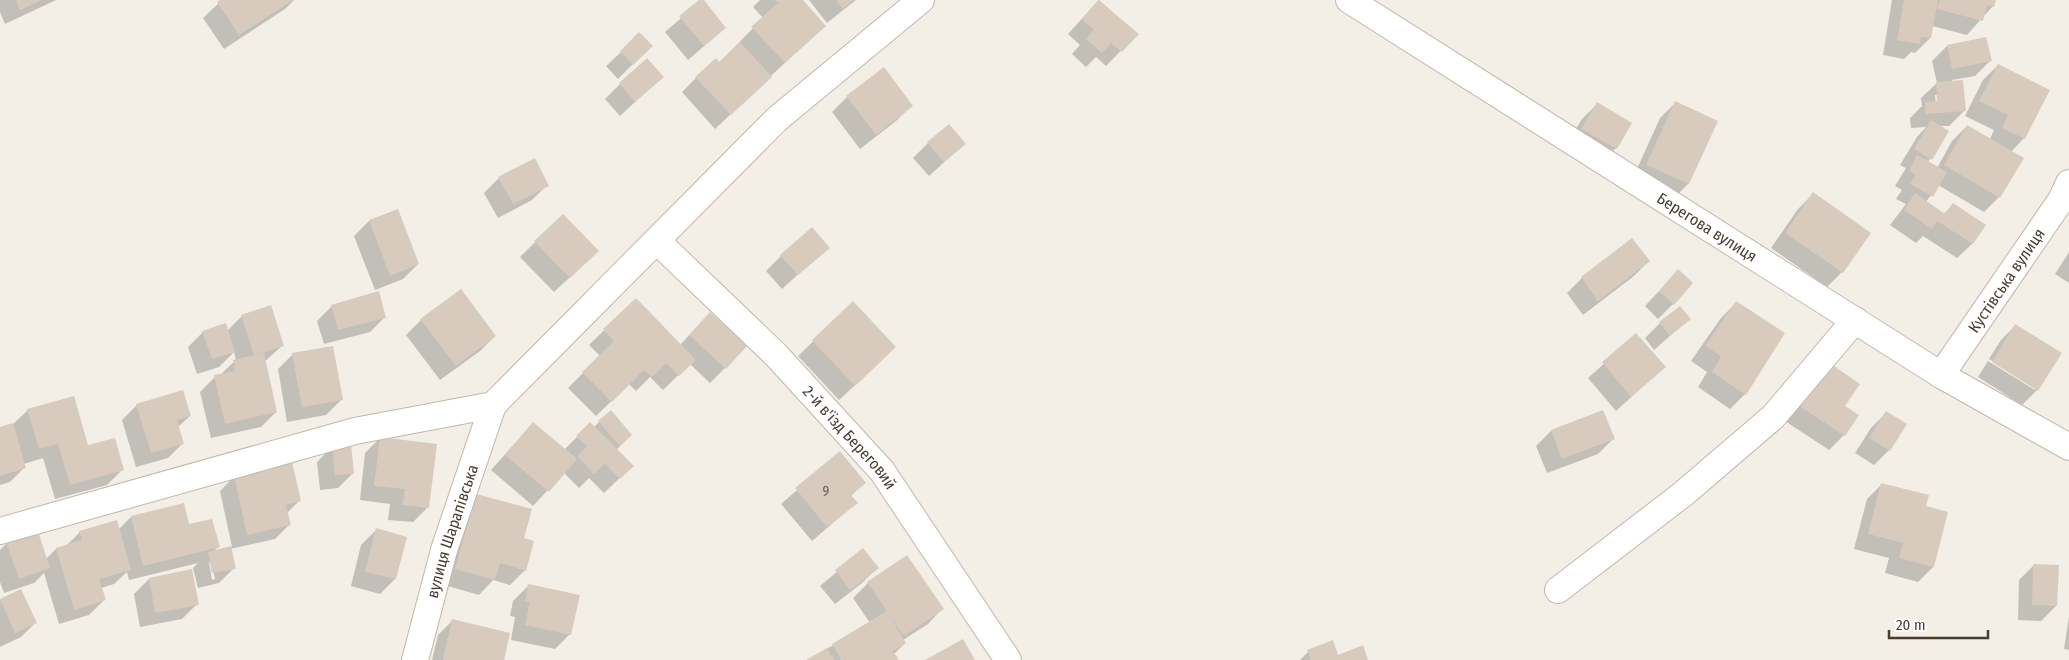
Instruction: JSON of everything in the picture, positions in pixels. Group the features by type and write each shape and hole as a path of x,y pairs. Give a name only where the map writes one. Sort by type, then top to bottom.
{"street":[{"path":"0,531 355,431 493,405 658,242 777,119 921,0"},
{"name":"Берегова вулиця","path":"1349,0 1941,375 2069,447"},
{"name":"Кустівська вулиця","path":"1941,375 2061,200 2069,183"},
{"name":"2-й в'їзд Береговий","path":"658,242 776,355 882,471 1008,660"},
{"path":"1558,590 1683,494 1773,417 1855,320"},
{"name":"вулиця Шарапівська","path":"415,660 444,550 493,405"}],"building":[{"path":"16,0 42,0 20,10"},
{"path":"220,0 293,0 239,35 217,2"},
{"path":"699,0 704,0 726,28 704,46 679,16"},
{"path":"775,0 803,0 826,26 785,63 751,27 778,3"},
{"path":"836,0 854,0 843,9"},
{"path":"1098,0 1139,34 1122,52 1111,43 1102,53 1086,39 1094,30 1082,19"},
{"path":"1904,0 1938,0 1931,38 1921,37 1920,44 1897,40"},
{"path":"1940,0 1996,0 1994,7 1987,5 1983,21 1937,9"},
{"path":"639,32 653,46 633,65 620,51"},
{"path":"1986,37 1992,61 1952,69 1947,45"},
{"path":"740,42 772,77 731,115 695,77 716,58 719,62"},
{"path":"647,58 664,77 635,102 619,83"},
{"path":"1998,64 2050,90 2025,139 2002,128 2008,115 1979,101"},
{"path":"884,67 913,106 876,135 846,96"},
{"path":"1963,80 1966,111 1925,114 1925,102 1937,101 1936,82"},
{"path":"1675,101 1718,121 1689,184 1646,165"},
{"path":"1597,102 1632,123 1617,149 1581,129"},
{"path":"1931,120 1949,131 1932,160 1914,149"},
{"path":"949,124 966,144 944,162 927,142"},
{"path":"1967,125 2024,158 2000,198 1944,165"},
{"path":"1917,155 1947,172 1933,197 1910,184 1916,174 1909,171"},
{"path":"535,158 549,186 513,204 498,177"},
{"path":"1813,192 1871,233 1843,273 1785,233"},
{"path":"1915,193 1945,214 1953,203 1986,225 1973,244 1937,221 1932,229 1904,210"},
{"path":"398,209 419,264 390,276 369,220"},
{"path":"563,214 599,251 570,278 534,241"},
{"path":"812,227 830,248 798,275 780,255"},
{"path":"1632,238 1650,261 1598,301 1581,277"},
{"path":"1678,269 1693,283 1674,305 1659,291"},
{"path":"461,289 496,336 456,366 420,319"},
{"path":"379,291 386,318 338,330 331,305"},
{"path":"636,298 696,360 679,376 666,363 652,377 644,370 612,402 582,372 614,341 603,329"},
{"path":"853,301 896,347 855,386 812,340"},
{"path":"1736,301 1785,333 1746,395 1712,372 1721,356 1705,346"},
{"path":"271,305 284,346 256,355 264,353 277,412 225,424 214,375 235,371 233,360 254,355 241,315"},
{"path":"1680,306 1691,319 1670,336 1659,322"},
{"path":"710,312 747,346 726,369 689,335"},
{"path":"226,323 235,352 212,359 202,331"},
{"path":"2015,324 2062,353 2038,391 1992,362"},
{"path":"1636,333 1666,367 1631,397 1602,362"},
{"path":"333,346 343,400 302,407 292,353"},
{"path":"1828,362 1860,384 1845,406 1859,415 1845,436 1799,406"},
{"path":"183,390 191,416 177,420 184,444 151,453 136,404"},
{"path":"74,396 88,445 115,438 124,470 70,485 58,444 39,449 27,409"},
{"path":"611,410 632,435 620,446 598,421"},
{"path":"1603,410 1615,439 1562,459 1551,430"},
{"path":"1886,411 1907,424 1890,451 1869,438"},
{"path":"533,422 577,459 549,492 505,455"},
{"path":"590,422 634,466 620,479 605,464 594,474 577,456 587,446 576,436"},
{"path":"13,423 26,468 0,476 0,427"},
{"path":"380,437 437,444 429,508 402,505 405,489 374,486"},
{"path":"351,444 354,474 335,475 332,445"},
{"path":"840,451 866,483 851,495 858,503 827,527 795,488"},
{"path":"292,462 301,501 286,505 291,525 247,535 234,475"},
{"path":"1881,483 1929,495 1926,506 1948,512 1934,567 1899,558 1903,543 1868,534"},
{"path":"476,494 532,509 524,538 534,541 526,571 500,563 495,580 455,569"},
{"path":"184,503 189,524 212,519 220,547 143,566 131,516"},
{"path":"117,520 131,570 99,579 106,600 74,610 56,548 82,540 79,531"},
{"path":"376,528 407,537 396,579 365,572"},
{"path":"38,531 50,568 19,579 6,542"},
{"path":"231,546 236,569 212,573 208,552"},
{"path":"863,548 879,568 850,590 835,570"},
{"path":"907,555 944,609 904,636 890,616 906,643 893,651 899,660 841,660 832,644 887,611 867,582"},
{"path":"2033,564 2059,565 2057,606 2032,605"},
{"path":"192,569 199,605 155,613 149,578"},
{"path":"528,584 580,595 571,635 525,625 530,602 525,601"},
{"path":"21,589 37,623 15,633 0,599"},
{"path":"452,619 510,633 504,660 443,660"},
{"path":"963,639 975,660 925,660"},
{"path":"1333,640 1338,655 1363,645 1368,660 1311,660 1307,650"},
{"path":"827,648 834,660 806,660"}]}
